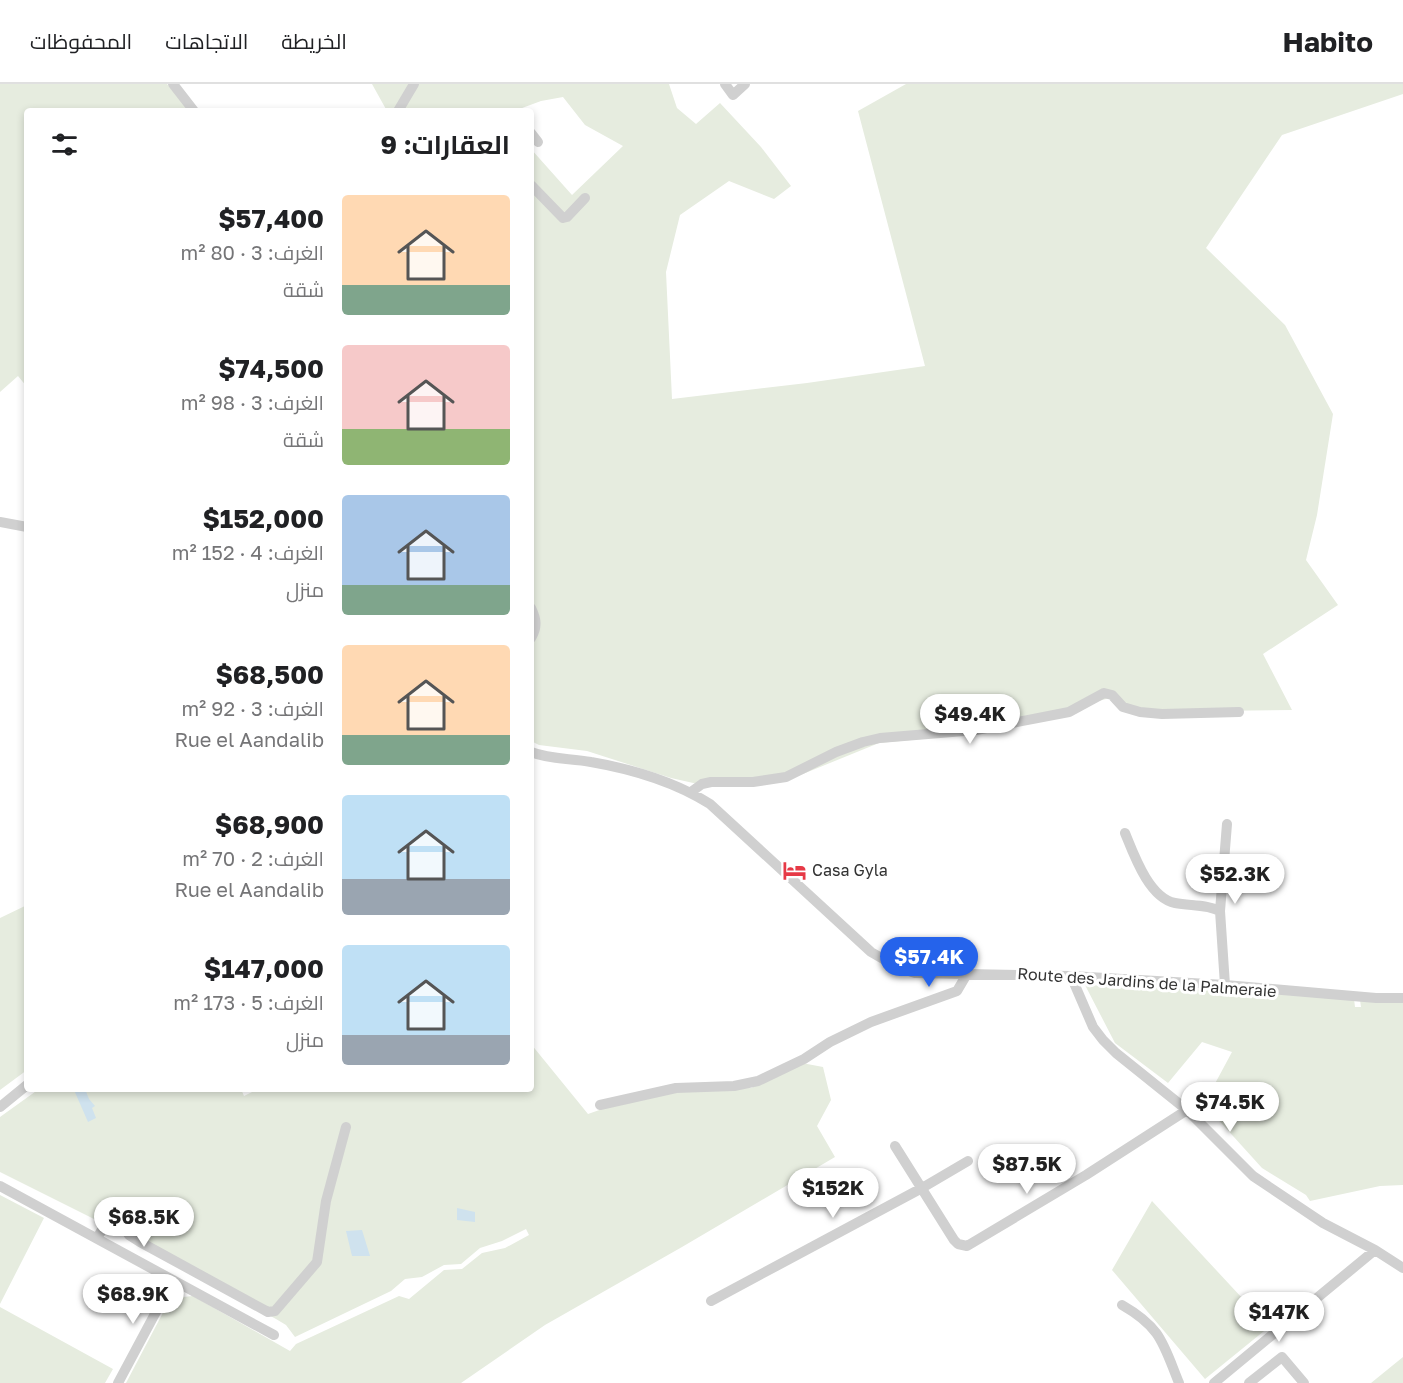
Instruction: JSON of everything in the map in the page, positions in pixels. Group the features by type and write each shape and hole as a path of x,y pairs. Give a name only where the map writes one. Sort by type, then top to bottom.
{"street":[{"path":"173,84 192,108"},
{"path":"400,108 414,84"},
{"path":"726,84 733,95 745,84"},
{"path":"534,137 538,142"},
{"path":"534,188 563,218 567,217 585,198"},
{"path":"0,522 24,526"},
{"path":"534,615 536,626 534,631"},
{"path":"691,792 702,784 711,782 753,782 786,777 836,752 880,738 975,730 1069,712 1104,693 1112,695 1123,707 1140,712 1162,714 1239,712"},
{"name":"Route des Jardins de la Palmeraie","path":"534,753 554,759 606,764 691,792 710,804 872,952 897,967 915,973 1071,976 1403,998"},
{"path":"1225,985 1221,911 1227,824"},
{"path":"1125,834 1136,861 1158,895 1164,900 1210,906 1221,911"},
{"path":"600,1105 676,1088 734,1086 758,1082 871,1022 957,991 967,974"},
{"path":"1071,976 1093,1027 1103,1040 1188,1110 1260,1182 1323,1223 1375,1250 1403,1268"},
{"path":"0,1107 24,1087"},
{"path":"895,1146 954,1240 958,1244 968,1246 1188,1110"},
{"path":"98,1238 110,1217 118,1218 129,1235 140,1242 268,1312 275,1311 317,1262 326,1201 346,1127"},
{"path":"711,1301 968,1161"},
{"path":"0,1186 274,1335"},
{"path":"1214,1383 1375,1250"},
{"path":"118,1383 173,1280"},
{"path":"1122,1305 1141,1316 1156,1332 1167,1351 1179,1383"},
{"path":"1249,1383 1282,1358 1303,1383"}],"shaded area":[{"path":"0,84 167,84 187,108 24,108 24,383 18,376 0,392"},
{"path":"372,84 669,84 677,108 696,124 720,103 761,147 791,186 774,199 729,181 680,215 666,272 672,399 925,366 858,111 906,84 1403,84 1403,94 1282,135 1206,248 1285,325 1333,414 1317,515 1306,560 1338,605 1263,654 1292,710 1126,712 1110,698 965,735 879,743 798,776 759,785 711,787 671,778 587,751 534,742 534,152 572,195 623,146 585,125 563,97 541,101 522,108 385,108"},
{"path":"24,906 24,1072 0,1090 0,918"},
{"path":"1085,985 1251,991 1255,994 1308,993 1354,999 1355,1007 1361,1007 1360,1000 1403,1000 1403,1185 1380,1186 1310,1201 1306,1195 1262,1168 1204,1104 1232,1052 1202,1042 1168,1083 1115,1043"},
{"path":"534,1048 588,1114 625,1101 680,1090 751,1088 802,1063 823,1067 831,1100 817,1126 835,1157 545,1325 461,1383 126,1383 167,1305 173,1298 193,1296 290,1351 296,1344 399,1296 409,1299 444,1270 462,1269 482,1253 505,1248 529,1235 526,1229 502,1241 480,1248 461,1264 444,1265 422,1277 405,1279 391,1291 295,1337 286,1325 276,1319 98,1221 0,1172 0,1117 35,1092 242,1092 244,1096 252,1092 534,1092"},
{"path":"0,1195 44,1218 0,1304"},
{"path":"1152,1201 1269,1327 1205,1379 1112,1270"},
{"path":"0,1307 113,1369 105,1383 0,1383"},
{"path":"1403,1357 1403,1383 1371,1383"}],"water":[{"path":"75,1092 86,1092 95,1106 92,1108 96,1118 88,1122"},
{"path":"457,1208 475,1212 475,1222 457,1220"},
{"path":"362,1230 370,1256 352,1256 346,1231"}],"place":[{"name":"Casa Gyla","path":"794,870"}]}
